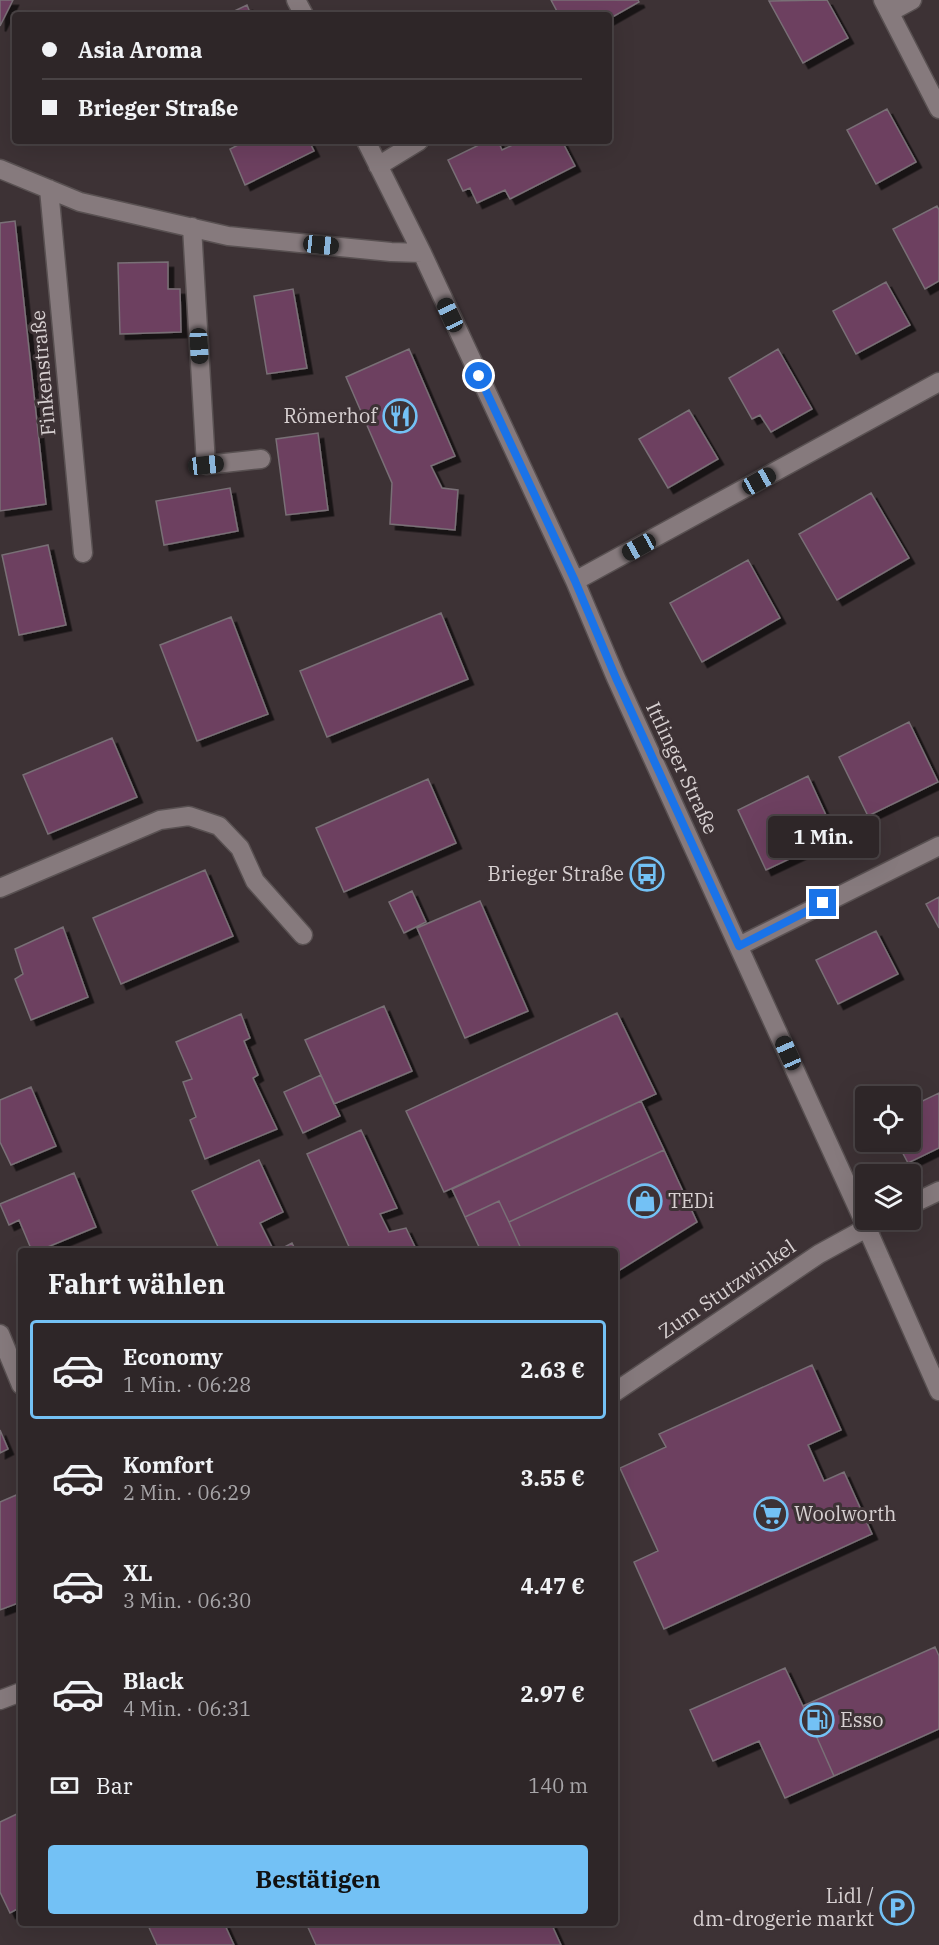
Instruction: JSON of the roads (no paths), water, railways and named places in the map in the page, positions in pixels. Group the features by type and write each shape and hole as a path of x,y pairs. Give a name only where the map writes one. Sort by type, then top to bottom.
{"street":[{"path":"912,0 886,6 939,109"},
{"name":"Ittlinger Straße","path":"367,144 422,253 575,581 616,678 739,946 855,1186"},
{"path":"378,166 414,144"},
{"path":"0,169 80,202 228,236 422,253"},
{"name":"Finkenstraße","path":"49,189 83,553"},
{"path":"192,227 206,465 261,459"},
{"path":"575,581 939,382"},
{"path":"0,888 160,820 189,816 219,826 240,848 255,881 303,935"},
{"path":"739,946 939,846"},
{"path":"921,1200 939,1191"},
{"name":"Zum Stutzwinkel","path":"618,1390 819,1254 861,1230"},
{"name":"Ittlinger Straße","path":"876,1230 939,1391"},
{"path":"0,1334 18,1379"},
{"path":"0,1700 18,1693"}],"place":[{"name":"Römerhof","path":"400,416"},
{"name":"Brieger Straße","path":"647,874"},
{"name":"TEDi","path":"645,1201"},
{"name":"Woolworth","path":"771,1514"},
{"name":"Esso","path":"817,1720"},
{"name":"Lidl / dm-drogerie markt","path":"897,1908"}]}
